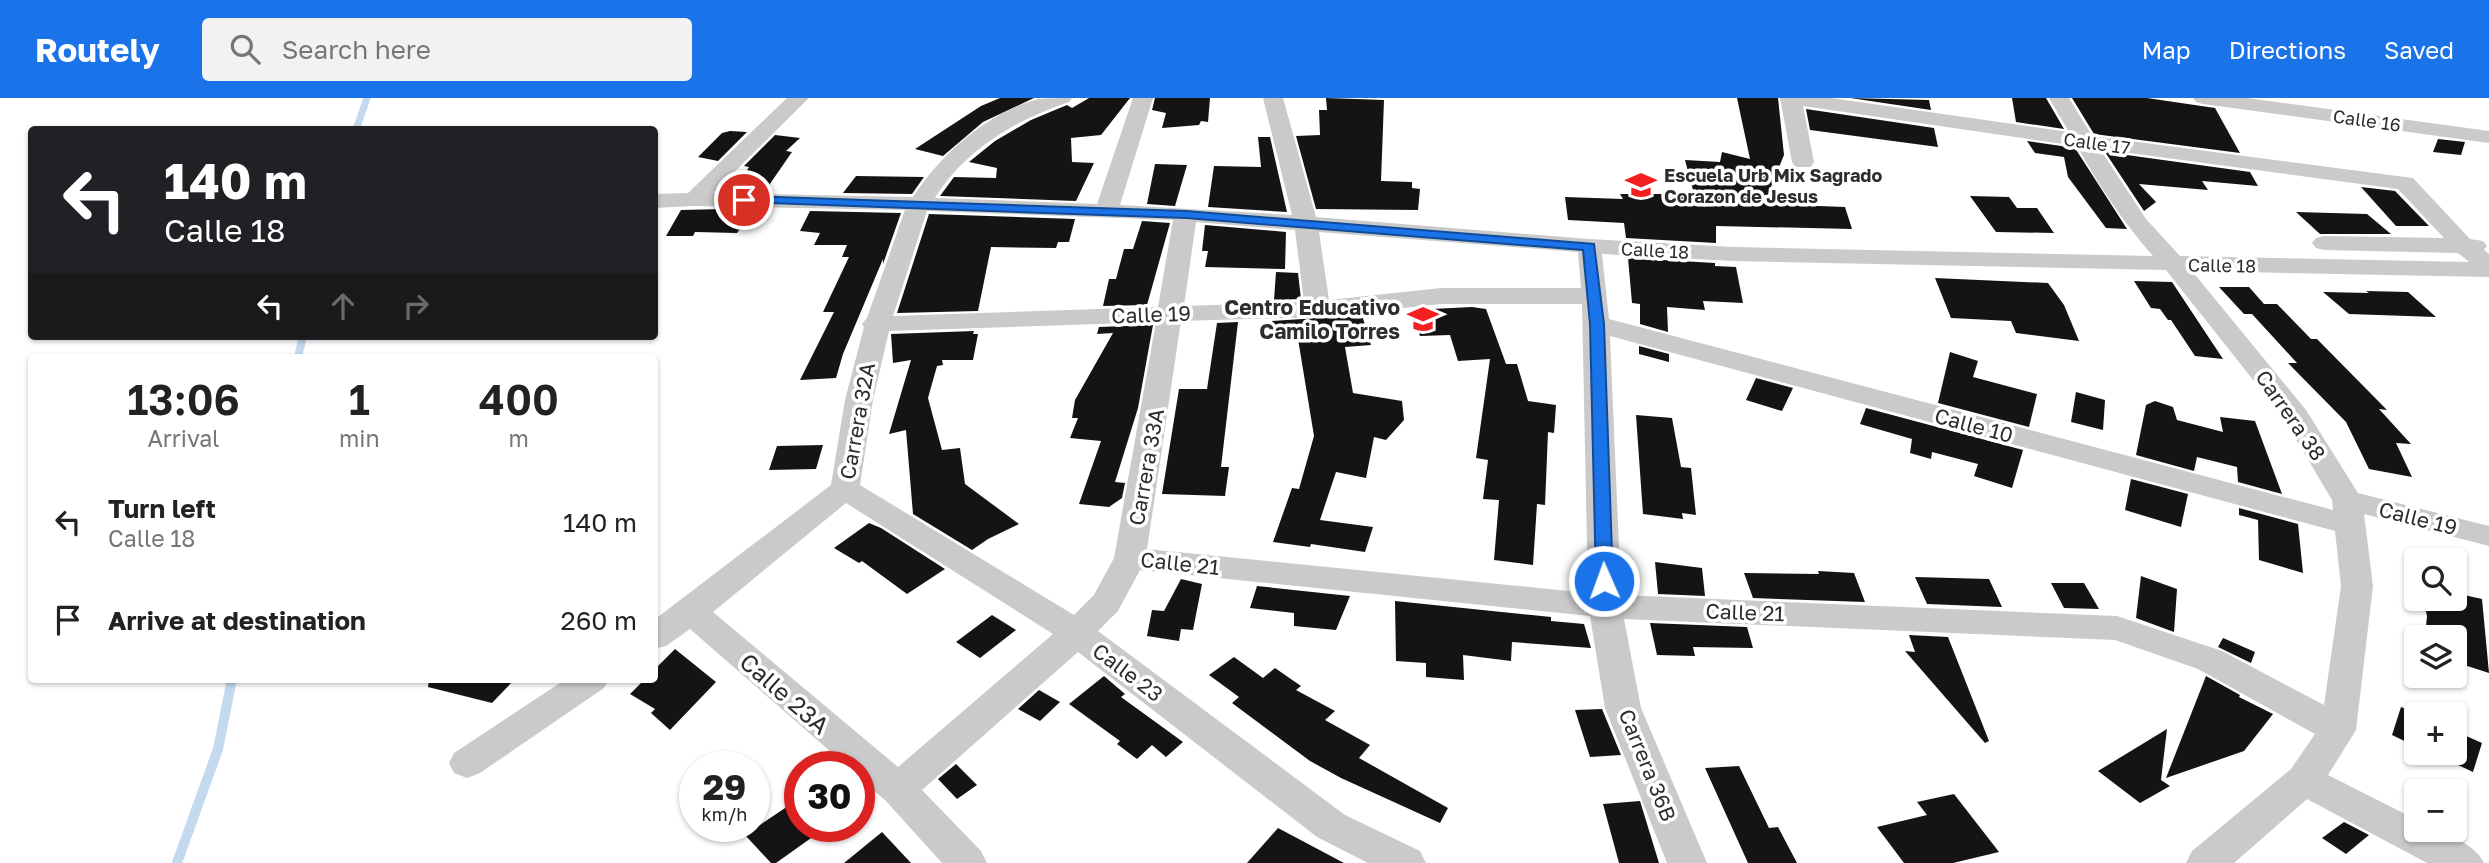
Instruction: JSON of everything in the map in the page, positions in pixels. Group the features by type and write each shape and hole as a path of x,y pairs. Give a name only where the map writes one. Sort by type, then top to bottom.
{"street":[{"path":"694,199 799,98"},
{"path":"919,204 945,169 968,145 1003,124 1062,98"},
{"path":"1105,212 1143,98"},
{"path":"1273,98 1306,224 1318,309"},
{"path":"1791,98 1803,162"},
{"name":"Calle 17","path":"1791,98 2084,141 2405,183 2464,246"},
{"name":"Carrera 38","path":"2059,98 2138,224 2174,264 2297,416 2349,513 2357,586 2338,730 2304,780"},
{"name":"Calle 16","path":"2203,98 2489,137"},
{"name":"Calle 18","path":"658,201 694,199 919,204 1186,214 1589,246 1733,254 2489,268"},
{"name":"Carrera 32A","path":"658,634 691,612 845,489 850,444 876,324 919,204"},
{"name":"Carrera 33A","path":"898,789 1077,633 1106,603 1130,558 1186,214"},
{"path":"2324,243 2489,246"},
{"name":"Carrera 36B","path":"1589,246 1595,310 1605,606 1623,708 1687,863"},
{"path":"2464,246 2489,268"},
{"name":"Calle 19","path":"876,324 1318,309 1441,296 1595,310"},
{"name":"Calle 10","path":"1595,310 2349,513"},
{"name":"Calle 23","path":"845,489 1077,633 1331,826 1406,863"},
{"name":"Calle 19","path":"2349,513 2489,536"},
{"name":"Calle 21","path":"1130,558 1605,606 2117,628 2210,660 2338,730"},
{"name":"Calle 23A","path":"691,612 898,789 967,863"},
{"path":"467,763 586,683"},
{"path":"2206,863 2304,780 2464,863"}],"building":[{"path":"1000,98 1034,98 983,122 943,156 915,149 981,106"},
{"path":"1089,98 1130,98 1101,135 1071,138 1072,162 1094,163 1076,201 940,196 954,177 996,178 997,168 969,162 995,141 1031,120 1067,105 1072,108"},
{"path":"1155,98 1210,98 1208,122 1162,128 1166,113 1152,110"},
{"path":"1326,98 1384,100 1381,181 1412,182 1412,188 1420,189 1418,210 1316,209 1296,136 1320,135 1319,110 1327,110"},
{"path":"1737,98 1778,98 1784,155 1764,204 1845,207 1852,229 1716,226 1716,243 1626,238 1624,223 1568,220 1565,197 1623,199 1620,194 1694,194 1685,160 1720,162 1722,152 1750,159"},
{"path":"1850,98 1929,100 1931,110"},
{"path":"2012,98 2046,98 2064,129 2016,122"},
{"path":"2072,98 2147,98 2215,108 2240,153 2094,134"},
{"path":"1806,109 1934,128 1938,147 1810,130"},
{"path":"747,132 718,161 698,157 722,133"},
{"path":"775,135 800,138 786,151 792,152 765,191 735,191 749,167 744,166"},
{"path":"1258,137 1270,137 1287,212 1208,207 1214,166 1261,167"},
{"path":"2438,139 2465,142 2461,155 2433,152"},
{"path":"2027,141 2075,148 2127,229 2106,228 2068,177 2064,157 2035,153"},
{"path":"2105,152 2250,172 2258,186 2202,181 2208,190 2139,184 2156,202 2144,211"},
{"path":"1155,164 1187,165 1175,206 1147,204"},
{"path":"856,176 924,177 912,194 843,193"},
{"path":"2361,187 2395,191 2429,226 2396,226"},
{"path":"1970,196 2009,197 2017,208 2037,208 2054,233 1996,232"},
{"path":"681,210 753,210 737,233 695,232 693,236 666,236"},
{"path":"810,211 901,213 883,264 883,259 843,354 836,378 800,380 834,312 823,312 849,257 842,257 847,245 814,245 820,233 800,231"},
{"path":"2296,212 2367,214 2391,234 2320,234"},
{"path":"929,214 1075,219 1069,242 1058,242 1056,248 991,247 978,311 897,313"},
{"path":"1142,221 1170,223 1147,305 1103,306 1109,279 1116,279 1124,249 1133,249"},
{"path":"1205,225 1286,232 1285,269 1205,267 1208,251 1202,251"},
{"path":"1628,258 1715,263 1715,266 1736,267 1743,303 1703,301 1705,310 1667,307 1668,332 1640,324 1640,304 1632,303"},
{"path":"1276,272 1298,273 1301,299 1274,300"},
{"path":"1935,278 2048,283 2064,305 2079,341 2016,333 2011,321 1951,318"},
{"path":"2134,281 2172,282 2223,359 2195,356 2171,320 2168,320 2160,309 2151,308"},
{"path":"2219,287 2249,287 2264,304 2277,304 2311,339 2317,339 2387,410 2379,409 2411,444 2396,443 2412,477 2369,469 2346,422 2288,363 2297,363 2252,314 2244,314"},
{"path":"2366,291 2408,292 2436,317 2349,314 2323,292 2369,293"},
{"path":"1472,307 1486,309 1506,364 1517,364 1528,401 1556,405 1554,433 1548,432 1545,505 1537,504 1533,565 1494,560 1499,500 1483,499 1488,460 1476,458 1490,359 1458,361 1450,335 1420,336 1411,310"},
{"path":"1362,315 1371,345 1345,347 1353,393 1402,401 1404,420 1386,440 1374,437 1366,478 1336,472 1320,520 1373,527 1365,552 1311,544 1310,547 1273,542 1292,488 1299,489 1314,436 1298,339 1270,341 1272,321"},
{"path":"1238,322 1221,467 1229,467 1225,496 1162,494 1179,389 1207,389 1217,323"},
{"path":"1153,325 1138,408 1115,482 1125,483 1122,498 1109,507 1079,504 1101,441 1070,438 1078,418 1072,418 1075,400 1113,333 1097,334 1099,327"},
{"path":"974,331 973,334 978,334 973,360 942,360 943,365 937,366 928,398 942,450 960,448 965,484 1019,524 972,550 913,514 906,430 889,434 911,360 893,363 891,334"},
{"path":"1639,346 1669,354 1669,362 1639,354"},
{"path":"1950,352 1978,361 1973,377 2037,394 2029,427 1938,403"},
{"path":"1756,378 1793,388 1782,411 1746,400"},
{"path":"2076,392 2105,400 2103,430 2071,422"},
{"path":"2155,401 2173,407 2177,420 2223,432 2220,417 2255,421 2282,494 2238,482 2237,467 2197,457 2194,471 2136,455 2146,405"},
{"path":"1866,408 2023,450 2012,488 1974,476 1978,464 1932,452 1931,459 1910,453 1912,439 1860,424"},
{"path":"1636,415 1672,418 1681,467 1691,468 1696,515 1682,513 1683,519 1643,514"},
{"path":"823,445 816,469 769,470 777,446"},
{"path":"2131,479 2188,494 2181,527 2125,510"},
{"path":"2239,508 2298,524 2303,573 2259,560 2258,520 2239,515"},
{"path":"869,523 945,569 907,594 862,561 859,563 834,548"},
{"path":"1655,562 1702,568 1705,596 1658,594"},
{"path":"1818,571 1854,573 1865,602 1753,598 1744,573 1819,574"},
{"path":"2141,576 2177,589 2174,632 2136,618"},
{"path":"1915,577 1989,579 2002,607 1927,604"},
{"path":"1181,579 1202,584 1193,630 1181,629 1179,641 1147,636 1152,610 1164,611"},
{"path":"2051,583 2084,583 2099,609 2064,608"},
{"path":"1257,586 1350,596 1336,630 1294,626 1294,613 1250,608"},
{"path":"2467,596 2482,599 2489,673 2467,666 2467,625 2426,625 2426,611 2467,611"},
{"path":"1395,601 1551,617 1551,621 1584,624 1591,648 1512,642 1511,661 1463,655 1464,680 1426,677 1426,663 1396,661"},
{"path":"992,615 1016,630 980,658 956,642"},
{"path":"1650,623 1747,627 1753,648 1693,647 1695,656 1657,655"},
{"path":"1909,635 1948,637 1989,741 1985,743 1905,651 1915,652"},
{"path":"2223,638 2255,652 2251,663 2218,647"},
{"path":"675,649 716,682 670,730 651,713 655,709 630,694 641,683 658,683 658,666"},
{"path":"1234,657 1263,678 1275,668 1301,686 1296,690 1335,711 1325,720 1370,745 1359,758 1448,808 1440,823 1310,761 1232,703 1239,697 1209,675"},
{"path":"1104,676 1125,694 1121,697 1183,742 1166,757 1152,745 1137,759 1117,744 1120,741 1069,704"},
{"path":"2206,676 2273,714 2244,751 2166,778"},
{"path":"428,683 511,683 492,703 428,687"},
{"path":"1039,690 1060,702 1040,721 1018,709"},
{"path":"2401,707 2404,708 2404,741 2392,735"},
{"path":"1602,709 1621,755 1590,757 1575,710"},
{"path":"2167,729 2161,780 2170,786 2140,803 2098,771"},
{"path":"2467,736 2482,743 2473,772 2458,765 2467,765"},
{"path":"956,764 977,785 957,799 938,779"},
{"path":"1739,766 1769,828 1778,827 1797,863 1748,863 1705,768"},
{"path":"1954,794 1999,852 1953,863 1904,863 1877,827 1927,815 1917,802"},
{"path":"1640,801 1659,863 1619,863 1603,804"},
{"path":"784,809 784,842 806,842 776,863 771,863 752,842 770,842 770,818"},
{"path":"2344,822 2369,835 2346,854 2322,838"},
{"path":"1278,828 1344,863 1247,863"},
{"path":"882,832 911,863 844,863 870,842 875,842 875,838"}],"waterway":[{"path":"357,126 367,98"},
{"path":"299,354 302,340"},
{"path":"177,863 218,749 231,683"}],"place":[{"name":"Escuela Urb Mix Sagrado Corazon de Jesus","path":"1641,185"},
{"name":"Centro Educativo Camilo Torres","path":"1423,319"}],"route":[{"path":"744,200 1186,214 1589,246 1597,324 1604,581"}]}
